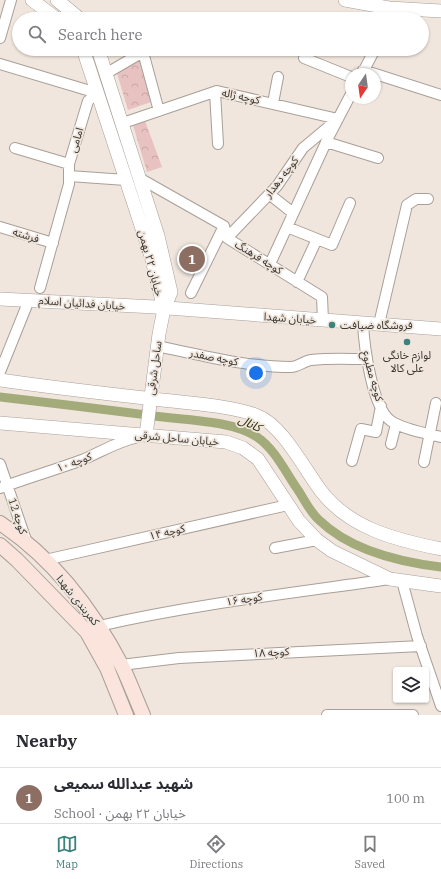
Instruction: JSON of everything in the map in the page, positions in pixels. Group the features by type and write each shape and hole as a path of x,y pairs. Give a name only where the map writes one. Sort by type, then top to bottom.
{"main road":[{"name":"کمربندی شهدا","path":"0,523 45,560 86,606 121,665 143,715"},
{"name":"کمربندی شهدا","path":"0,545 17,560 87,632 107,668 126,715"}],"street":[{"path":"0,38 11,0"},
{"path":"32,0 48,12"},
{"path":"57,0 72,12"},
{"path":"345,0 386,12"},
{"path":"425,12 441,11"},
{"name":"خیابان ۲۲ بهمن","path":"86,56 151,256 164,309"},
{"name":"خیابان ۲۲ بهمن","path":"101,56 158,236 171,292 164,309"},
{"path":"107,73 134,56"},
{"path":"145,56 159,111"},
{"path":"364,68 371,56"},
{"path":"304,58 345,75"},
{"path":"0,64 97,93"},
{"path":"273,103 278,78"},
{"path":"381,78 441,95"},
{"path":"215,92 218,144"},
{"name":"کوچه ژاله","path":"123,123 215,92 273,103 338,119"},
{"name":"امامی","path":"40,288 69,184 69,164 88,101 97,93"},
{"name":"کوچه دهدار","path":"270,264 326,142 346,104"},
{"name":"کوچه دهدار","path":"227,238 277,186 303,148 338,119"},
{"path":"326,142 378,158"},
{"path":"15,148 69,164"},
{"path":"69,176 126,180"},
{"path":"141,179 224,226 191,293"},
{"path":"269,194 293,213"},
{"path":"379,324 407,206 416,199 428,199"},
{"path":"287,227 332,245 350,203"},
{"name":"کوچه فرهنگ","path":"224,226 227,238 322,298 323,320"},
{"name":"فرشته","path":"0,227 53,244"},
{"path":"298,282 317,239"},
{"name":"خیابان فدائیان اسلام","path":"0,299 164,309"},
{"path":"0,372 29,300"},
{"name":"خیابان شهدا","path":"164,309 441,329"},
{"name":"ساحل شرقی","path":"147,431 157,346 164,309"},
{"name":"کوچه مطبوع","path":"363,323 364,350 375,391 389,420 396,424"},
{"name":"کوچه صفدر","path":"157,346 216,358 276,367 294,367 309,360 366,359"},
{"path":"0,380 150,402 235,410 258,416 274,426 322,492 344,514 362,526 386,535 441,549"},
{"path":"424,462 431,434 436,403"},
{"path":"352,461 360,429 376,432 381,406"},
{"name":"خیابان ساحل شرقی","path":"0,423 147,431 226,442 243,448 258,459 299,521 317,540 332,552 396,580 441,586"},
{"path":"391,444 396,424 441,437"},
{"name":"کوچه ۱۰","path":"4,486 88,457 119,441 147,431"},
{"name":"کوچه 12","path":"0,464 4,486 28,545"},
{"name":"کوچه ۱۴","path":"45,560 288,505"},
{"path":"275,548 317,540"},
{"path":"396,580 421,646 441,706"},
{"name":"کوچه ۱۶","path":"99,626 148,614 288,592 396,580"},
{"name":"کوچه ۱۸","path":"121,665 179,658 421,646"},
{"path":"327,715 413,715"}],"green space":[{"path":"141,59 151,102 128,110 116,70"},
{"path":"145,121 162,167 147,172 133,125"}],"waterway":[{"name":"کانال","path":"0,397 207,422 247,431 257,437 269,448 280,462 313,513 331,530 360,547 376,553 409,562 441,567"}],"place":[{"name":"شهید عبدالله سمیعی","path":"192,259"},
{"name":"فروشگاه ضیافت","path":"332,325"},
{"name":"لوازم خانگی علی کالا","path":"407,342"}]}
